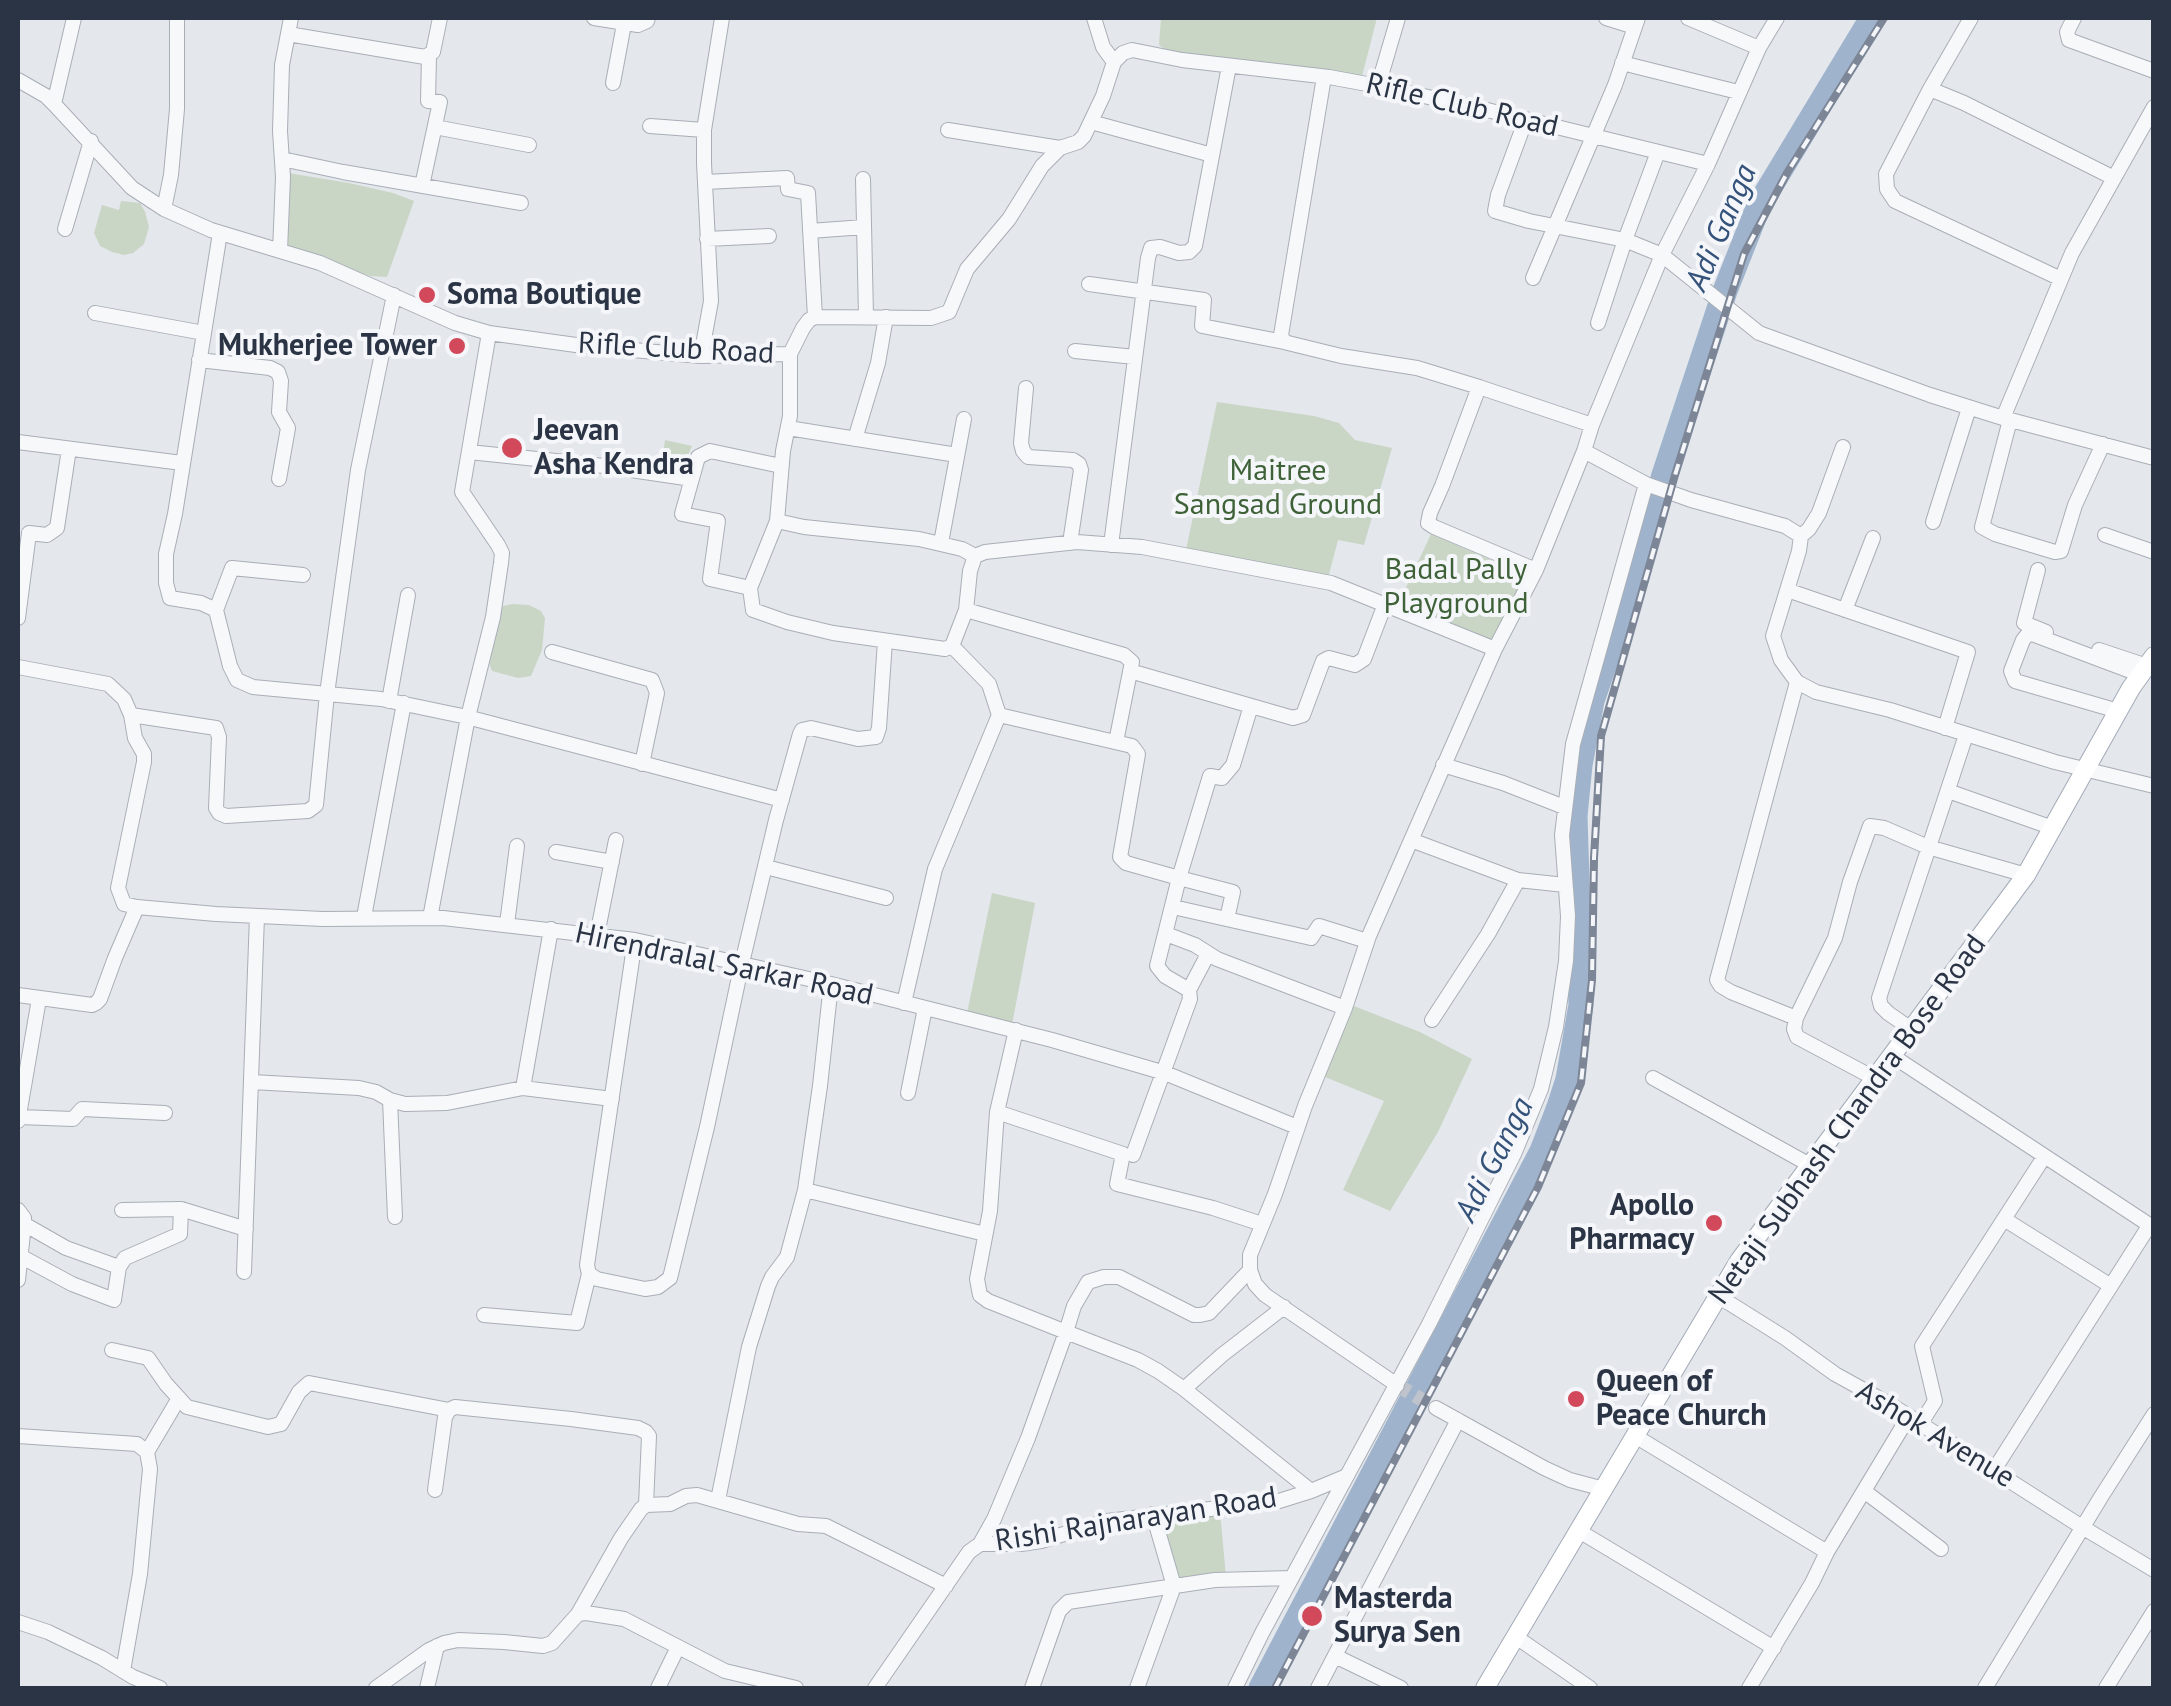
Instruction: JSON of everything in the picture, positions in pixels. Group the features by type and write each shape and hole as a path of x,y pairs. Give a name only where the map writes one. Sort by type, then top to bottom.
{"main road":[{"name":"Netaji Subhash Chandra Bose Road","path":"1485,1688 1738,1262 2026,875 2147,666"}],"street":[{"path":"54,104 74,18"},
{"path":"164,210 176,109 178,18"},
{"path":"280,251 282,65 291,18"},
{"path":"422,186 440,102 428,101 429,56 440,18"},
{"path":"594,18 638,25 648,18"},
{"path":"702,356 711,301 704,130 722,18"},
{"path":"1094,18 1103,47 1114,62"},
{"path":"1378,86 1398,18"},
{"path":"1533,278 1594,136 1636,22 1606,18"},
{"path":"1397,1385 1265,1296 1255,1284 1250,1255 1367,941 1495,649 1536,570 1662,255 1776,18"},
{"path":"1971,18 1886,174 1887,189 1895,201 2061,279"},
{"path":"2074,18 2067,32 2068,40 2154,71"},
{"path":"1696,19 1759,48"},
{"path":"612,82 624,24"},
{"path":"288,34 429,56"},
{"name":"Rifle Club Road","path":"18,80 54,104 132,188 164,210 220,233 320,263 455,324 489,333 702,356 790,354 808,320 815,317 932,318 949,312 967,270 988,247 1042,166 1060,148 1078,142 1103,96 1114,62 1122,53 1132,50 1378,86 1708,164"},
{"path":"1622,63 1738,92"},
{"path":"1110,545 1152,248 1179,253 1194,246 1229,66"},
{"path":"1284,342 1282,335 1324,77"},
{"path":"1930,90 2114,178"},
{"path":"2103,444 2075,505 2061,551 1995,534 1982,526 2007,419 2061,279 2154,107"},
{"path":"1526,119 1494,209 1529,221 1625,240 1662,255 1759,334 1969,408 2154,458"},
{"path":"1091,122 1212,155"},
{"path":"650,126 704,130"},
{"path":"435,127 530,145"},
{"path":"948,130 1060,148"},
{"path":"65,228 90,141"},
{"path":"1598,323 1658,152"},
{"path":"282,159 520,203"},
{"path":"705,182 787,178 788,190 808,193 815,317"},
{"path":"862,179 866,316"},
{"path":"810,231 864,227"},
{"path":"216,610 170,598 166,554 220,233"},
{"path":"707,239 769,236"},
{"path":"1089,284 1204,300 1202,326 1417,368 1592,425"},
{"path":"131,715 216,728 220,736 216,808 219,813 226,816 308,812 316,805 358,470 394,296"},
{"path":"95,313 204,332"},
{"path":"855,439 878,363 886,317"},
{"path":"430,918 468,718 493,617 502,553 462,492 489,333"},
{"path":"1075,350 1135,357"},
{"path":"790,354 792,382 776,521 750,588 753,610 833,633 945,649 952,646 966,610 970,571 976,556"},
{"path":"199,360 278,372 282,382 280,416 288,428 279,479"},
{"path":"1479,386 1428,523 1536,570"},
{"path":"1026,388 1023,451 1028,457 1073,460 1081,470 1070,543"},
{"path":"1933,522 1969,408"},
{"path":"941,543 964,419"},
{"path":"788,428 957,456"},
{"path":"18,442 182,463"},
{"path":"1842,447 1819,513 1801,536 1773,636 1780,660 1797,682 1816,692 2154,786"},
{"path":"18,618 23,532 47,535 56,528 68,450"},
{"path":"1584,451 1646,484 1785,526 1801,536"},
{"path":"469,452 692,478"},
{"path":"750,588 710,578 718,521 682,514 698,458 710,452 782,466"},
{"path":"1235,1688 1507,1170 1541,1089 1566,960 1568,916 1562,835 1574,744 1646,484"},
{"path":"776,521 941,543 976,556 1070,543 1142,547 1331,583 1495,649"},
{"path":"2104,535 2149,551 2154,533"},
{"path":"1845,610 1873,538"},
{"path":"303,576 232,568 216,610 237,680 253,687 396,702 782,800"},
{"path":"2038,570 2024,624 2147,666"},
{"path":"1787,590 1968,652 1945,728"},
{"path":"364,917 408,594"},
{"path":"1130,671 1294,718 1304,715 1323,661 1330,658 1355,665 1364,659 1385,604"},
{"path":"966,610 1116,651 1132,662 1116,742"},
{"path":"2118,711 2015,681 2011,671 2023,640 2032,634 2147,666"},
{"path":"589,1274 645,1289 670,1278 708,1127 742,963 802,730 811,728 858,739 876,737 885,641"},
{"path":"904,1003 935,870 999,715 989,684 952,646"},
{"path":"552,652 652,680 657,693 642,764"},
{"path":"18,667 108,684 124,699 144,762 118,888 124,904 137,907 100,999 92,1005 18,995"},
{"path":"1796,1018 1732,992 1718,980 1797,682"},
{"path":"1189,990 1165,976 1157,966 1210,776 1222,778 1233,765 1251,706"},
{"path":"999,715 1132,746 1138,754 1122,861 1233,892 1227,919"},
{"path":"1911,1029 1880,1006 1879,998 1966,735"},
{"path":"1443,766 1504,783 1564,807"},
{"path":"1948,791 2053,828"},
{"path":"1874,1078 1798,1037 1794,1029 1834,938 1870,826 2026,875"},
{"path":"597,935 616,840"},
{"path":"1411,840 1518,880 1564,885"},
{"path":"506,924 517,846"},
{"path":"556,852 612,862"},
{"path":"766,867 886,898"},
{"path":"1432,1020 1518,880"},
{"name":"Hirendralal Sarkar Road","path":"137,907 323,919 430,918 635,940 1016,1030 1162,1072 1297,1127"},
{"path":"1173,907 1311,938 1319,926 1367,941"},
{"path":"244,1272 257,916"},
{"path":"523,1088 551,929"},
{"path":"1166,934 1344,1008"},
{"path":"484,1315 577,1323 589,1274 586,1265 635,940"},
{"path":"1134,1155 1190,999 1189,990 1208,954"},
{"path":"718,1500 749,1348 772,1277 787,1257 806,1190 831,984"},
{"path":"39,999 18,1119 73,1119 82,1109 165,1113"},
{"path":"908,1093 925,1008"},
{"path":"1016,1030 997,1112 990,1212 977,1279 980,1295 1138,1360 1184,1389 1311,1491"},
{"path":"1891,1056 2151,1227 1994,1470"},
{"path":"1653,1078 1810,1166"},
{"path":"252,1082 359,1088 405,1104 447,1103 523,1088 612,1099"},
{"path":"390,1100 394,1216"},
{"path":"997,1112 1123,1154 1116,1184 1262,1224"},
{"path":"1749,1688 1864,1491 1915,1419 1935,1401 1922,1346 2044,1157"},
{"path":"806,1190 985,1234"},
{"path":"122,1210 181,1209 246,1228"},
{"path":"22,1257 72,1284 114,1300 119,1267 126,1258 180,1234 181,1209"},
{"path":"21,1217 66,1248 119,1267"},
{"path":"18,1280 21,1217"},
{"path":"2004,1219 2111,1286"},
{"path":"980,1544 1028,1438 1074,1306 1088,1282 1104,1276 1119,1277 1200,1315 1209,1313 1250,1270"},
{"name":"Ashok Avenue","path":"1718,1296 1835,1374 1915,1419 2154,1570"},
{"path":"1184,1389 1284,1307"},
{"path":"112,1350 148,1358 187,1406 268,1427 281,1424 308,1383 450,1410"},
{"path":"123,1670 140,1574 150,1468 148,1452 179,1398"},
{"path":"376,1688 437,1646 458,1640 543,1646 552,1643 578,1614 621,1538 646,1505 649,1436 638,1428 455,1407 445,1417 435,1490"},
{"path":"1436,1408 1544,1468 1570,1480 1604,1488"},
{"path":"1986,1688 2154,1414"},
{"path":"1318,1688 1458,1420"},
{"path":"18,1436 138,1444 148,1452"},
{"path":"1635,1436 1827,1552"},
{"name":"Rishi Rajnarayan Road","path":"875,1688 970,1552 980,1544 1021,1544 1107,1520 1280,1500 1348,1476"},
{"path":"1864,1491 1942,1549"},
{"path":"646,1505 670,1504 697,1495 783,1520 826,1526 946,1586"},
{"path":"1137,1688 1174,1586 1152,1514"},
{"path":"1579,1531 1774,1648"},
{"path":"1032,1688 1059,1611 1068,1602 1215,1580 1292,1578"},
{"path":"2112,1686 2154,1611"},
{"path":"578,1614 596,1613 624,1620 725,1670 796,1688"},
{"path":"18,1622 48,1632 160,1688"},
{"path":"1516,1637 1590,1688"},
{"path":"427,1688 437,1646"},
{"path":"658,1688 678,1647"},
{"path":"1335,1656 1401,1688"}],"green space":[{"path":"1161,18 1377,18 1361,80 1167,51 1159,45"},
{"path":"288,173 349,183 414,201 387,277 370,276 286,247"},
{"path":"121,201 140,203 149,227 144,244 124,255 100,246 94,233 102,205 119,210"},
{"name":"Maitree Sangsad Ground","path":"1217,402 1314,416 1339,423 1355,440 1392,448 1364,545 1338,540 1328,578 1186,550"},
{"path":"665,440 692,446 680,473 661,470"},
{"name":"Badal Pally Playground","path":"1431,534 1527,576 1493,645 1398,605"},
{"path":"529,605 545,618 542,650 531,676 518,678 492,671 488,660 500,607"},
{"path":"992,893 1035,903 1012,1025 967,1013"},
{"path":"1354,1006 1420,1032 1472,1059 1438,1132 1390,1211 1343,1190 1384,1101 1325,1077"},
{"path":"1220,1511 1226,1577 1165,1584 1156,1518"}],"waterway":[{"name":"Adi Ganga","path":"1663,478 1725,291 1759,205 1872,18"},
{"name":"Adi Ganga","path":"1261,1688 1542,1151 1559,1107 1581,1005 1575,816 1580,765 1592,701 1657,499"}],"tunnel":[{"path":"1397,1385 1436,1408"}],"railway":[{"path":"1275,1688 1538,1187 1581,1083 1592,980 1601,736 1675,475 1744,254 1787,173 1884,18"}],"place":[{"name":"Soma Boutique","path":"427,295"},
{"name":"Mukherjee Tower","path":"457,346"},
{"name":"Jeevan Asha Kendra","path":"512,448"},
{"name":"Apollo Pharmacy","path":"1714,1223"},
{"name":"Queen of Peace Church","path":"1576,1399"},
{"name":"Masterda Surya Sen","path":"1312,1616"}]}
